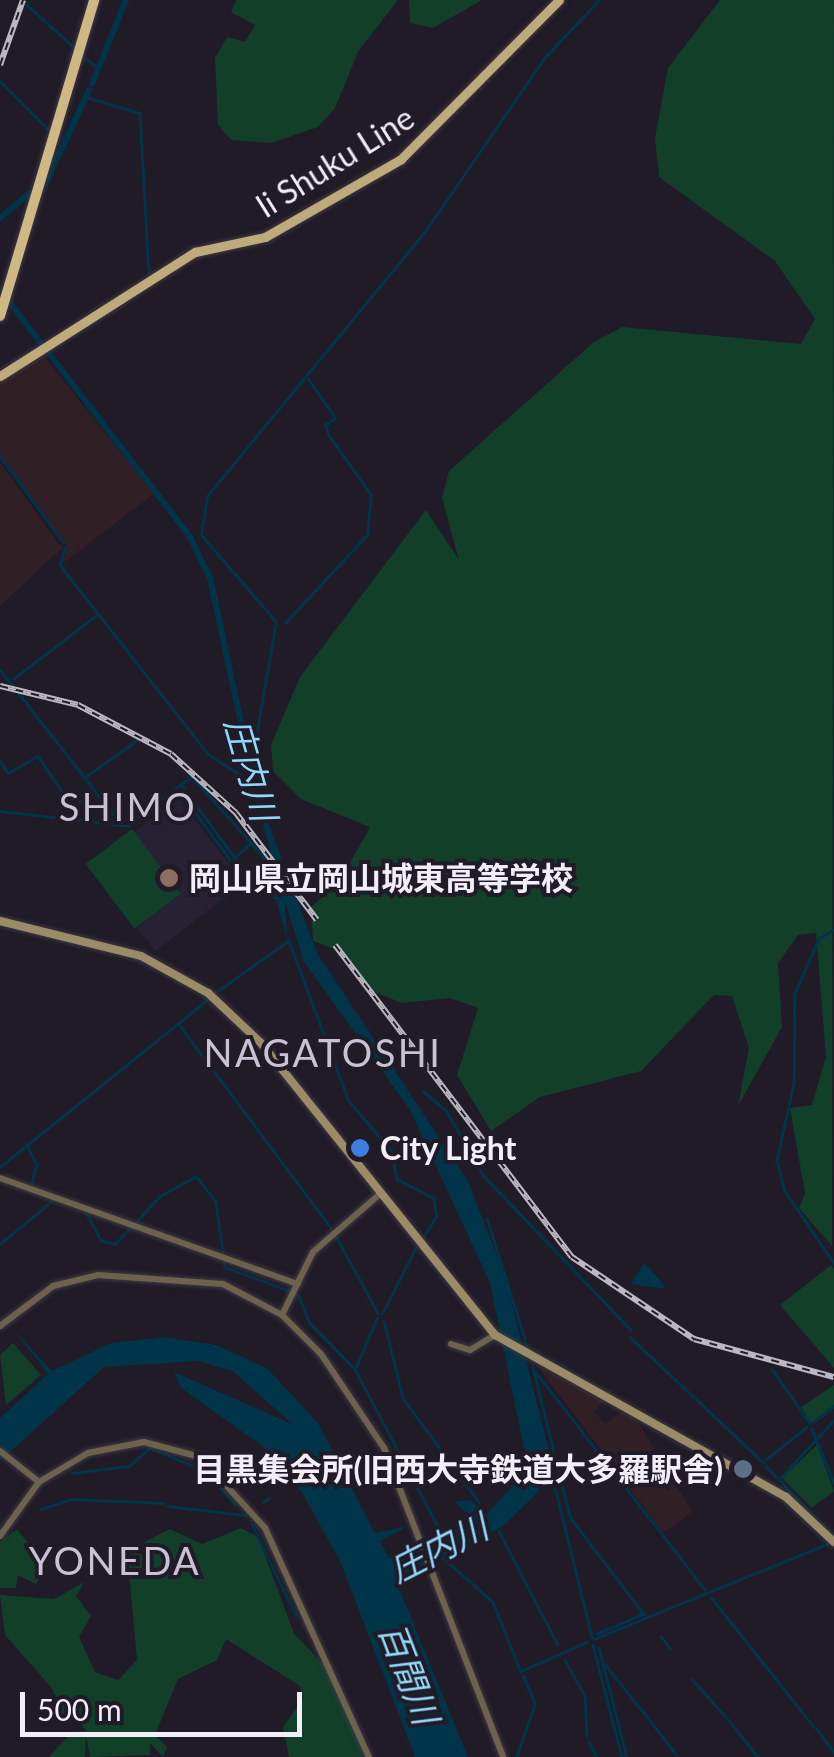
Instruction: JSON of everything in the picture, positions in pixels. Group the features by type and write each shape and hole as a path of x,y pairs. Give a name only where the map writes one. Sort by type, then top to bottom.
{"highway":[{"path":"0,316 94,0"}],"main road":[{"name":"Ii Shuku Line","path":"0,376 42,345 195,252 264,237 401,159 559,0"},
{"path":"0,920 124,950 208,993 259,1041 499,1338 786,1498 833,1541"}],"street":[{"path":"0,1178 221,1253 296,1289"},
{"path":"282,1315 313,1252 380,1193"},
{"path":"0,1326 53,1286 98,1275 223,1284 282,1315 366,1416 427,1544 503,1757"},
{"path":"451,1344 470,1350 499,1338"},
{"path":"0,1536 37,1480 129,1442 170,1445 211,1465 265,1528 369,1757"},
{"path":"0,1451 37,1480"}],"shaded area":[{"path":"40,351 154,494 63,563 68,547 0,454 0,381"},
{"path":"0,462 62,548 0,606"},
{"name":"岡山県立岡山城東高等学校","path":"178,798 244,882 156,951 90,867"},
{"path":"535,1363 604,1402 594,1411 605,1424 622,1411 637,1420 692,1512 663,1533"}],"green space":[{"path":"236,0 398,0 359,50 335,108 318,127 271,143 231,140 218,125 215,58 227,37 245,42 255,25 231,12"},
{"path":"409,0 482,0 433,28 410,23"},
{"path":"720,0 834,0 832,1246 799,1208 805,1193 790,1108 812,1105 826,1057 816,933 798,935 778,963 782,1027 738,1106 749,1048 732,996 714,995 641,1071 540,1097 491,1131 457,1075 478,1008 450,998 402,1003 372,991 343,952 313,941 311,907 339,883 370,827 301,799 273,771 271,745 300,677 426,510 459,560 442,498 449,471 594,342 622,327 801,344 815,319 775,261 659,177 655,138 668,68"},
{"path":"132,829 181,894 134,929 86,864"},
{"path":"831,1265 834,1269 834,1368 780,1305"},
{"path":"13,1343 41,1375 6,1405 0,1355"},
{"path":"834,1385 834,1405 811,1423 801,1407"},
{"path":"817,1445 834,1491 812,1508 782,1478"},
{"path":"241,1528 258,1537 294,1633 328,1670 365,1757 289,1757 283,1727 303,1699 300,1686 226,1639 217,1660 178,1679 155,1735 167,1747 163,1757 150,1743 150,1755 90,1757 86,1736 85,1757 49,1757 72,1732 86,1731 73,1714 59,1713 52,1688 5,1635 0,1595 54,1599 84,1582 76,1596 91,1616 79,1637 95,1672 118,1680 137,1660 127,1551 170,1529 202,1544"},
{"path":"17,1529 47,1567 36,1584 18,1575 16,1588 0,1588 0,1542"}],"water":[{"name":"百間川","path":"246,764 317,953 468,1181 505,1277 552,1462 537,1493 502,1527 396,1581 468,1757 415,1757 340,1561 301,1491 292,1481 278,1492 291,1477 280,1459 181,1388 174,1372 292,1424 234,1372 199,1361 104,1367 0,1461 0,1418 48,1374 14,1330 52,1371 111,1343 164,1337 217,1345 268,1369 318,1423 375,1533 408,1526 380,1541 389,1558 476,1521 455,1502 470,1500 487,1514 528,1469 490,1283 410,1110 304,962 285,901 287,938 276,900 245,884 214,907 244,881 189,807 176,798 141,819 182,793 250,884 283,896"},
{"path":"644,1263 662,1282 665,1289 631,1284"}],"waterway":[{"name":"庄内川","path":"92,84 126,0"},
{"path":"251,764 276,622 201,535 207,496 424,233 545,57 599,0"},
{"path":"25,3 75,48"},
{"path":"83,56 99,69"},
{"path":"0,81 49,130"},
{"name":"庄内川","path":"44,187 89,90"},
{"path":"86,97 140,113 149,276"},
{"name":"庄内川","path":"0,218 30,193"},
{"name":"庄内川","path":"0,290 190,537 210,578 251,769"},
{"path":"285,623 367,535 371,495 329,436 325,425 335,418 308,379"},
{"path":"0,456 63,542"},
{"path":"66,547 60,565 208,754 244,777"},
{"path":"13,679 98,614"},
{"path":"0,670 13,686"},
{"path":"17,691 121,824"},
{"path":"85,777 140,738"},
{"path":"0,761 8,773 38,756 65,796"},
{"path":"129,825 192,776 269,863 249,878 181,785"},
{"path":"68,798 100,804"},
{"path":"0,811 129,826"},
{"path":"236,856 252,842"},
{"path":"257,878 269,867 280,897"},
{"path":"834,930 819,939 795,994 794,1084 777,1160 785,1191 834,1263"},
{"path":"288,938 349,1101 391,1150 397,1179 434,1198 437,1216 423,1238"},
{"path":"219,990 288,941"},
{"path":"0,1167 207,1000"},
{"path":"178,1023 332,1229"},
{"path":"423,1091 446,1110 484,1176 631,1330"},
{"path":"26,1143 37,1165 32,1183"},
{"path":"85,1210 101,1240 115,1244 160,1196 196,1176 216,1202 225,1267 298,1294 310,1323 355,1369 442,1534"},
{"path":"0,1244 53,1200"},
{"path":"487,1218 528,1349"},
{"path":"336,1236 378,1313"},
{"path":"382,1314 416,1247"},
{"path":"356,1367 377,1318"},
{"path":"384,1321 403,1398 479,1502"},
{"path":"630,1337 763,1462"},
{"path":"533,1367 570,1517 644,1614 597,1634"},
{"path":"772,1369 810,1423"},
{"path":"535,1371 705,1589"},
{"path":"814,1422 834,1406"},
{"path":"780,1478 834,1420"},
{"path":"765,1460 807,1427"},
{"path":"812,1429 834,1483"},
{"path":"72,1473 129,1466 150,1448 207,1472 235,1504"},
{"path":"550,1466 592,1637"},
{"path":"766,1466 834,1537"},
{"path":"263,1502 269,1498"},
{"path":"41,1509 71,1499 163,1503"},
{"path":"168,1506 245,1515"},
{"path":"252,1524 297,1618"},
{"path":"499,1531 558,1645"},
{"path":"594,1639 829,1543"},
{"path":"440,1555 493,1602 521,1672"},
{"path":"711,1597 814,1727"},
{"path":"661,1636 670,1648"},
{"path":"521,1671 587,1642"},
{"path":"593,1645 622,1757"},
{"path":"599,1648 627,1757"},
{"path":"565,1660 585,1696 587,1735"},
{"path":"605,1664 640,1708"},
{"path":"516,1757 535,1704 523,1676"},
{"path":"692,1679 725,1716"},
{"path":"642,1710 676,1754"},
{"path":"727,1718 758,1757"},
{"path":"817,1729 834,1752"},
{"path":"589,1742 597,1757"}],"railway":[{"path":"0,65 23,0"},
{"path":"0,686 78,705 171,754 236,813 317,920"},
{"path":"335,945 572,1257 694,1339 834,1377"}],"place":[{"name":"岡山県立岡山城東高等学校","path":"169,878"},
{"name":"City Light","path":"360,1148"},
{"name":"目黒集会所(旧西大寺鉄道大多羅駅舎)","path":"743,1469"}],"district":[{"name":"SHIMO","path":"128,807"},
{"name":"NAGATOSHI","path":"323,1053"},
{"name":"YONEDA","path":"115,1561"}]}
